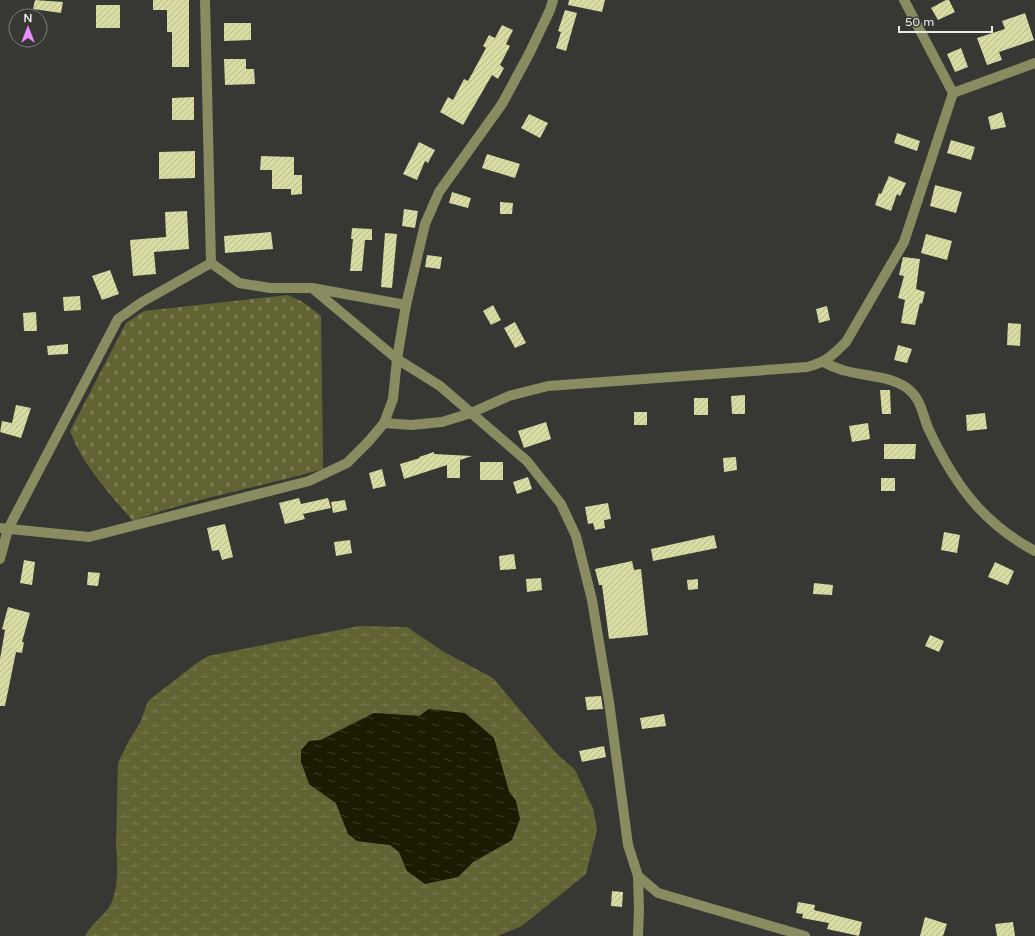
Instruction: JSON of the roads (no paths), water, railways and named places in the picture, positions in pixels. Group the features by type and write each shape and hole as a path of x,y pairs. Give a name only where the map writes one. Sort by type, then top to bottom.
{"street":[{"path":"205,0 211,263"},
{"path":"4,528 89,537 310,481 347,464 369,442 384,423 393,400 397,359 406,305 425,224 439,192 502,104 532,47 550,10 553,0"},
{"path":"384,423 411,425 442,422 471,414 509,396 548,386 807,367 823,362 846,342 904,242 953,94 906,1"},
{"path":"953,94 1035,63"},
{"path":"211,263 239,283 270,288 312,288 406,305"},
{"path":"0,559 4,528 118,319 142,302 211,263"},
{"path":"312,288 397,359 440,386 527,461 561,504 576,536 594,608 609,702 628,845 638,876 638,936"},
{"path":"823,362 844,370 901,385 912,392 920,404 928,428 953,477 973,502 1013,540 1035,551"},
{"path":"638,876 658,893 805,936"}],"water":[{"path":"429,709 465,713 494,738 509,791 516,801 520,819 512,840 473,862 458,877 425,884 407,871 399,852 390,845 357,841 348,834 336,803 309,784 301,762 301,750 309,741 321,740 374,713 419,716"}]}
